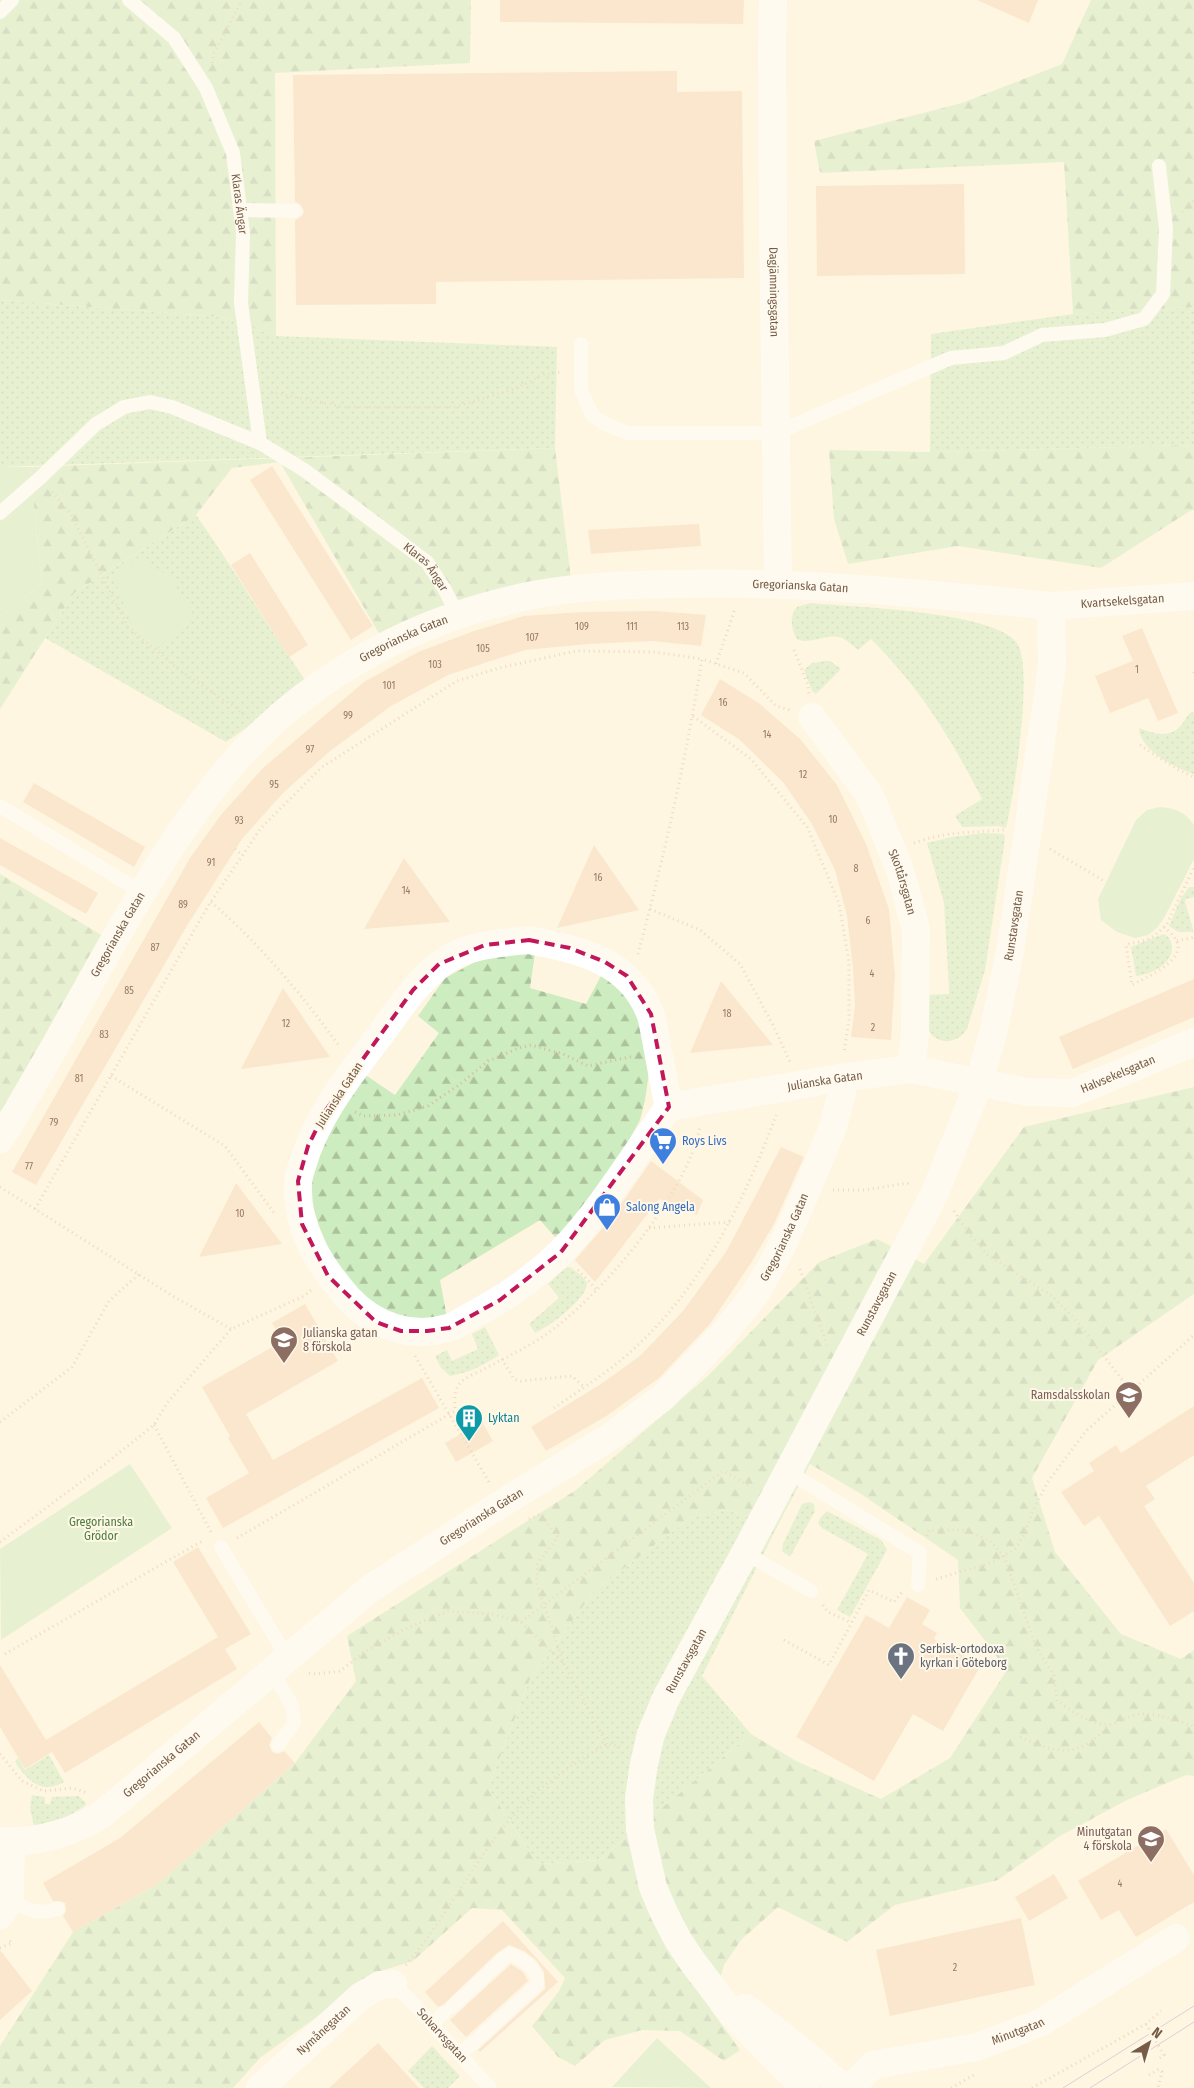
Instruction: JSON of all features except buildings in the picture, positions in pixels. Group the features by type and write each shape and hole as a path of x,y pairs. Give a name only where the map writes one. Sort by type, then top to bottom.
{"street":[{"name":"Dagjämningsgatan","path":"773,0 773,219 778,585"},
{"name":"Gregorianska Gatan","path":"0,1139 174,841 207,796 238,758 302,697 346,668 393,642 457,614 520,597 577,589 642,584 722,583 883,589 1051,606"},
{"name":"Kvartsekelsgatan","path":"1051,606 1194,596"},
{"name":"Runstavsgatan","path":"805,2088 733,2016 678,1940 653,1888 640,1829 639,1798 651,1734 667,1696 774,1500 787,1471 934,1195 979,1083 993,1033 1010,952 1052,667 1051,606"},
{"name":"Skottårsgatan","path":"812,717 870,796 900,870 916,929 915,1035 911,1070"},
{"name":"Julianska Gatan","path":"529,940 570,948 605,962 627,976 638,989 651,1014 669,1107 585,1224 561,1252 536,1274 500,1300 449,1328 427,1331 401,1331 376,1322 355,1305 328,1276 315,1253 302,1224 298,1182 308,1146 332,1102 356,1067 413,990 439,964 464,952 485,945 529,940"},
{"name":"Halvsekelsgatan","path":"979,1083 1027,1092 1073,1093 1194,1042"},
{"name":"Julianska Gatan","path":"669,1107 840,1078 911,1070 979,1083"},
{"name":"Gregorianska Gatan","path":"5,1842 45,1839 87,1824 117,1802 371,1588 496,1493 613,1435 663,1398 725,1332 754,1294 778,1253 808,1189 835,1122 842,1093 840,1078"},
{"path":"5,1842 5,1907"},
{"name":"Minutgatan","path":"850,2088 873,2065 977,2047 1040,2023 1176,1938"},
{"name":"Runstavsgatan","path":"692,1961 742,2005 808,2056 843,2088"},
{"name":"Nymånegatan","path":"260,2088 361,1996 380,1984 393,1984"}],"lane":[{"path":"0,12 12,0"},
{"name":"Klaras Ängar","path":"129,0 174,38 206,88 233,153 243,233 241,303 254,388 260,444"},
{"path":"581,344 581,390 592,415 604,424 627,433 776,433 951,358 1004,352 1042,335 1106,330 1144,319 1163,294 1166,229 1159,166"},
{"path":"240,210 295,211"},
{"name":"Klaras Ängar","path":"0,513 40,478 96,424 124,407 150,402 172,407 260,444 319,481 427,562 445,590 457,614"},
{"path":"0,806 143,893"},
{"path":"787,1471 920,1553 918,1585"},
{"path":"221,1547 279,1664 292,1704 294,1723 278,1745"},
{"path":"745,1553 811,1591"},
{"path":"5,1907 43,1913 58,1909"},
{"path":"432,2024 510,1954 526,1963 534,1971 538,1980 537,1985 460,2055"},
{"name":"Solvarvsgatan","path":"393,1984 490,2088"}],"path":[{"path":"206,88 214,53 242,0"},
{"path":"254,388 343,407 456,407 517,388 542,375 581,370"},
{"path":"40,478 70,513 128,627 178,670 236,708 263,734"},
{"path":"716,664 737,601 721,598 722,583"},
{"path":"35,1209 211,902 261,828 322,767 457,681 499,668 576,651 656,652 702,659 744,673 776,706 812,717 808,685 794,650"},
{"path":"627,976 636,961 663,864 693,716 702,659"},
{"path":"1194,672 1194,677"},
{"path":"693,716 751,759 807,827 839,903 849,962 849,1020 840,1078"},
{"path":"1140,745 1169,764 1194,777"},
{"path":"235,849 242,855"},
{"path":"1164,927 1177,941 1178,946 1173,959 1167,966 1132,985 1126,944 1149,939 1164,927 1193,873 1194,867"},
{"path":"211,902 239,926 309,1005 356,1067"},
{"path":"554,1408 616,1364 654,1329 695,1278 730,1222 763,1150 778,1111 792,1086 773,1025 740,964 700,930 650,909"},
{"path":"1177,941 1194,937"},
{"path":"332,1102 364,1116 397,1115 428,1106 459,1085 488,1061 519,1048 532,1045 563,1054 588,1066 658,1050"},
{"path":"111,1076 225,1146 278,1217 302,1224"},
{"path":"221,1547 455,1411 454,1392 462,1381 528,1346 560,1325 621,1264 648,1228 690,1160 698,1138 701,1118 700,1103"},
{"path":"808,1189 864,1190 908,1183 949,1204 970,1235 988,1255 1052,1296 1075,1319 1131,1391"},
{"path":"0,1187 231,1329"},
{"path":"648,1228 730,1222"},
{"path":"778,1253 798,1263 838,1375"},
{"path":"0,1422 72,1367 109,1301 139,1274"},
{"path":"0,1542 100,1468 154,1425 167,1403 231,1329 304,1296 328,1276"},
{"path":"393,1984 398,1973 428,1936 494,1839 522,1805 560,1772 607,1744 564,1664 537,1585 536,1564 558,1537 540,1514 520,1523 496,1493 401,1331"},
{"path":"784,1640 829,1665 869,1590 894,1602 900,1593 918,1585 993,1562 1015,1549 1047,1483 1086,1431 1194,1335"},
{"path":"502,1360 514,1378 521,1381 572,1376 584,1387"},
{"path":"4,1654 212,1535 154,1425"},
{"path":"521,1622 723,1471 774,1500"},
{"path":"920,1553 929,1530 966,1530 990,1541 1004,1556 1036,1649 1054,1675 1056,1701 1073,1713 1099,1724 1110,1725"},
{"path":"811,1591 828,1612 852,1623"},
{"path":"279,1664 316,1674 340,1671 363,1653 404,1628 448,1611 492,1614 521,1622 564,1664"},
{"path":"1020,1737 1043,1748 1059,1751 1077,1750 1097,1738 1110,1725 1132,1715 1146,1714 1194,1726"},
{"path":"0,1754 22,1781 44,1791 72,1788 117,1802"},
{"path":"1032,2088 1146,2024 1161,2011"},
{"path":"1146,2024 1164,2055 1157,2060"},
{"path":"1149,2075 1159,2069 1162,2072 1158,2088"}],"highlighted area":[{"path":"529,940 570,948 605,962 627,976 651,1014 669,1107 561,1252 500,1300 449,1328 427,1331 401,1331 376,1322 328,1276 302,1224 298,1181 308,1146 326,1110 413,990 439,964 485,945"}],"green space":[{"path":"0,0 471,0 470,63 275,73 276,336 221,317 0,300"},
{"path":"1091,0 1194,0 1194,307 1073,314 1064,162 820,173 814,141 962,103 1062,64"},
{"path":"0,300 221,317 276,336 557,347 555,448 0,467"},
{"path":"1194,307 1194,445 930,452 931,334 1073,314"},
{"path":"1194,445 1194,510 1101,568 958,546 848,564 834,519 829,450 930,452"},
{"path":"555,448 571,579 381,637 280,462 232,468 196,515 74,593 0,709 0,617 42,584 30,467"},
{"path":"0,467 30,467 42,584 0,617"},
{"path":"196,515 308,684 226,742 45,638 74,593"},
{"path":"139,557 170,577 194,616 157,648 133,627 113,576"},
{"path":"810,603 887,609 952,617 1003,632 1017,643 1022,657 1024,678 1023,704 1017,762 1006,828 998,826 962,827 955,816 982,799 933,714 905,676 871,639 858,650 842,638 830,637 807,641 797,639 792,627 794,610 797,607"},
{"path":"830,661 841,669 816,694 812,691 804,670 812,663"},
{"path":"1192,712 1194,714 1194,774 1169,763 1152,751 1145,744 1139,728 1162,734 1173,732 1178,729"},
{"path":"1159,807 1179,811 1191,820 1194,825 1194,859 1157,928 1148,935 1135,938 1117,932 1101,920 1098,899 1136,820 1147,810"},
{"path":"983,833 1004,834 1005,839 985,970 967,1029 958,1038 946,1041 935,1038 927,1027 925,1020 927,995 949,994 944,903 927,843 952,837"},
{"path":"0,874 103,936 0,1113"},
{"path":"1189,887 1194,887 1194,897 1186,899 1185,902 1194,932 1178,932 1169,926 1181,898"},
{"path":"1163,934 1168,937 1172,944 1172,952 1169,958 1155,971 1136,976 1131,947"},
{"path":"535,953 530,988 586,1004 601,976 621,987 640,1018 650,1066 640,1120 625,1147 577,1218 555,1237 540,1220 440,1280 447,1318 421,1321 387,1315 361,1297 337,1269 319,1226 305,1181 312,1150 364,1074 395,1095 439,1033 418,1016 445,978 488,955"},
{"path":"1194,1087 1194,1294 1098,1360 1032,1478 1055,1552 1121,1634 1181,1659 1194,1650 1194,1776 1186,1775 1127,1800 1060,1836 998,1880 895,1905 847,1942 778,1907 741,1940 724,1965 711,2010 740,2050 724,2061 680,2031 642,2030 605,2040 575,2066 558,2057 532,2026 559,1991 565,1978 502,1910 472,1908 413,1961 381,1971 261,2057 233,2088 0,2088 0,2046 73,1932 158,1884 295,1763 356,1681 347,1636 576,1490 709,1375 819,1262 877,1239 924,1264 1024,1127","holes":["810,1464 861,1494 958,1560 960,1608 1007,1670 950,1758 881,1799 796,1761 751,1734 599,1860 538,1864 488,1788 530,1679 594,1591 690,1518 726,1510 778,1525"]},
{"path":"570,1267 583,1277 587,1283 586,1289 566,1312 535,1333 529,1324 559,1298 548,1284 564,1269"},
{"path":"485,1327 499,1355 476,1368 450,1376 441,1368 435,1356 447,1350 452,1361 478,1349 472,1334"},
{"name":"Gregorianska Grödor","path":"130,1464 172,1528 1,1640 0,1549"},
{"path":"809,1502 814,1504 815,1511 790,1557 782,1551 783,1544 802,1504"},
{"path":"726,1510 778,1525 702,1676 751,1734 599,1860 538,1864 488,1788 530,1679 594,1591 690,1518"},
{"path":"827,1511 881,1540 887,1550 850,1617 837,1610 868,1554 822,1528 818,1523"},
{"path":"49,1755 64,1782 56,1786 48,1787 36,1784 25,1775 15,1762 18,1758 25,1770"},
{"path":"32,1795 45,1797 45,1804 50,1804 52,1797 79,1796 86,1803 85,1806 65,1818 34,1826 30,1809"},
{"path":"657,2038 711,2088 612,2087"},
{"path":"432,2046 460,2076 448,2088 424,2088 408,2071"}],"tram line":[{"path":"1063,2088 1194,2006"},
{"path":"1090,2088 1194,2022"}],"place":[{"name":"Roys Livs","path":"663,1165"},
{"name":"Salong Angela","path":"607,1231"},
{"name":"Julianska gatan 8 förskola","path":"284,1364"},
{"name":"Ramsdalsskolan","path":"1129,1419"},
{"name":"Lyktan","path":"469,1442"},
{"name":"Serbisk-ortodoxa kyrkan i Göteborg","path":"901,1680"},
{"name":"Minutgatan 4 förskola","path":"1151,1863"}]}
